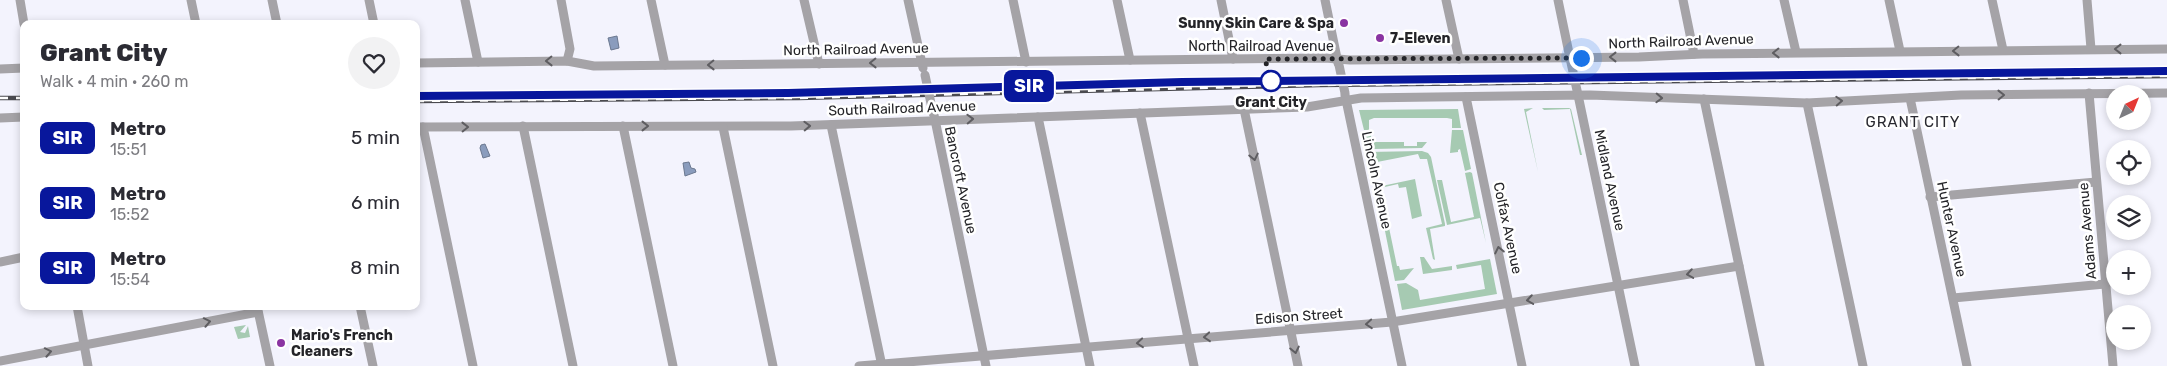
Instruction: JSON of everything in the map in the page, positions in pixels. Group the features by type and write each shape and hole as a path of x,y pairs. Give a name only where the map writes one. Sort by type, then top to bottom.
{"street":[{"path":"20,0 23,20"},
{"path":"191,0 195,20"},
{"path":"272,0 276,20"},
{"path":"369,0 373,20"},
{"path":"465,0 478,62"},
{"path":"560,0 570,49 567,61"},
{"path":"651,0 665,66"},
{"path":"804,0 819,64"},
{"name":"Bancroft Avenue","path":"908,0 986,366"},
{"path":"1013,0 1026,62"},
{"path":"1117,0 1130,60"},
{"path":"1221,0 1233,60"},
{"name":"Lincoln Avenue","path":"1324,0 1346,96 1402,366"},
{"path":"1446,0 1459,59"},
{"name":"Midland Avenue","path":"1558,0 1635,366"},
{"path":"1683,0 1694,54"},
{"path":"1784,0 1796,52"},
{"path":"1889,0 1900,52"},
{"path":"1992,0 2003,50"},
{"path":"2087,0 2091,49"},
{"name":"North Railroad Avenue","path":"420,63 567,61 594,66 665,66 1130,60 1338,62 1796,52 2167,49"},
{"path":"0,69 20,68"},
{"name":"South Railroad Avenue","path":"420,128 832,125 934,117 1038,117 1307,107 1346,96 1360,98 1578,95 1807,103 2089,93 2167,93"},
{"name":"Adams Avenue","path":"2089,93 2113,366"},
{"name":"Colfax Avenue","path":"1466,96 1522,366"},
{"name":"Hunter Avenue","path":"1910,98 1967,366"},
{"path":"1704,100 1760,366"},
{"path":"1807,103 1863,366"},
{"path":"1244,109 1298,366"},
{"path":"1140,113 1194,366"},
{"path":"0,118 20,117"},
{"path":"1038,117 1090,366"},
{"path":"832,125 882,365"},
{"path":"523,126 573,366"},
{"path":"623,126 673,366"},
{"path":"723,127 773,366"},
{"path":"420,128 473,366"},
{"path":"1930,197 2096,182"},
{"path":"0,262 20,258"},
{"name":"Edison Street","path":"859,366 1392,322 1738,266"},
{"path":"1953,298 2105,284"},
{"path":"78,310 88,366"},
{"path":"0,361 252,310"},
{"path":"257,310 270,366"},
{"path":"361,310 373,366"}],"green space":[{"path":"1533,108 1526,112 1538,172 1524,109"},
{"path":"1542,108 1571,109 1582,155 1580,155 1570,109 1544,110"},
{"path":"1458,109 1461,128 1452,128 1452,119 1447,118 1374,118 1369,120 1369,130 1364,130 1359,110"},
{"path":"1452,130 1463,130 1471,169 1465,171 1460,149 1458,152 1450,153"},
{"path":"1364,132 1371,134 1372,149 1367,148"},
{"path":"1374,142 1404,142 1404,146 1417,146 1417,142 1427,142 1422,148 1374,149"},
{"path":"1422,151 1428,153 1431,157 1445,224 1445,226 1430,229 1435,260 1433,259 1426,228 1442,224 1427,159 1420,159 1418,154 1372,163 1372,172 1368,152"},
{"path":"1465,173 1472,173 1486,243 1480,218 1447,225 1437,180 1442,180 1451,222 1474,217"},
{"path":"1374,179 1377,187 1415,179 1422,216 1412,219 1406,187 1399,188 1398,184 1376,189"},
{"path":"1383,189 1382,194 1397,266 1399,266 1400,270 1414,268 1404,280 1395,281 1377,191"},
{"path":"1420,257 1424,257 1432,269 1452,266 1452,270 1423,274"},
{"path":"1490,259 1497,294 1402,310 1397,284 1406,283 1418,290 1420,300 1485,289 1481,265 1457,269 1456,265"},
{"path":"246,325 240,332 245,333 248,326 250,337 238,339 234,327"}],"water":[{"path":"617,36 619,48 611,50 608,38"},
{"path":"485,144 490,156 483,158 480,148 481,145"},
{"path":"689,162 691,168 695,169 696,172 685,176 683,163"}],"railway":[{"path":"420,101 799,98 1319,85 2167,76"},
{"path":"0,98 20,98"}],"metro line":[{"name":"SIR","path":"420,96 788,93 1182,82 2167,71"}],"place":[{"name":"Sunny Skin Care & Spa","path":"1344,23"},
{"name":"7-Eleven","path":"1380,38"},
{"name":"Grant City","path":"1271,81"},
{"name":"Mario's French Cleaners","path":"281,343"}],"district":[{"name":"GRANT CITY","path":"1913,122"}],"route":[{"path":"1271,81 1265,59 1581,58"}]}
